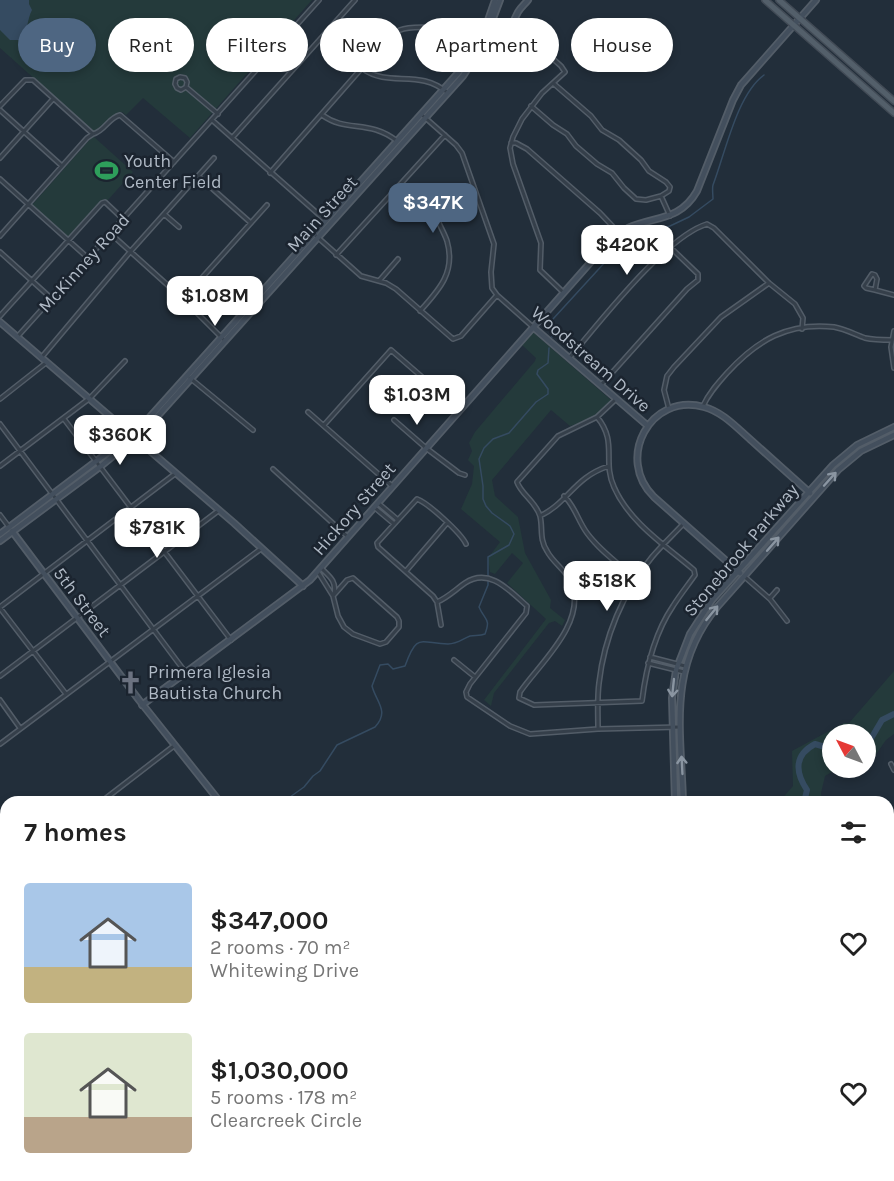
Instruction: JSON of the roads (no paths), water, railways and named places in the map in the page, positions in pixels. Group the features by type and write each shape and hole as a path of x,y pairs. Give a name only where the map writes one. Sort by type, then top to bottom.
{"main road":[{"name":"Main Street","path":"489,18 495,0"},
{"name":"Main Street","path":"492,18 500,0"},
{"path":"516,18 528,0"},
{"path":"765,0 894,113"},
{"path":"779,0 894,101"},
{"name":"Hickory Street","path":"142,705 303,586 604,245 634,226 670,216 684,207 697,191 741,86 816,0"},
{"name":"Main Street","path":"0,541 11,530 134,436 170,402 189,377 446,91 459,72"},
{"name":"Main Street","path":"316,236 326,221 364,183"},
{"path":"1,326 90,398 303,586"},
{"name":"Woodstream Drive","path":"533,327 648,426 638,447 637,460 640,474 650,493 744,576"},
{"name":"Main Street","path":"160,410 178,385 189,377"},
{"path":"170,402 179,388 178,385"},
{"path":"648,426 669,409 684,405 703,406 721,414 814,496"},
{"name":"Stonebrook Parkway","path":"675,796 672,698 676,670 685,643 699,619 738,571 833,465 859,444 894,427"},
{"name":"Stonebrook Parkway","path":"682,796 680,697 684,669 702,627 838,470 863,449 894,435"},
{"path":"859,444 863,449"},
{"name":"Main Street","path":"0,534 11,530"},
{"name":"5th Street","path":"11,530 142,705 215,796"},
{"path":"675,790 682,790"}],"street":[{"name":"McKinney Road","path":"17,338 319,0"},
{"path":"231,138 355,0"},
{"path":"559,64 564,73 531,106 511,143 513,164 541,243 540,270 563,292"},
{"path":"270,173 359,72"},
{"path":"366,72 384,77 426,80 446,91"},
{"path":"185,78 186,87 177,88 176,79 185,78"},
{"path":"0,106 28,79 33,80 93,134"},
{"path":"531,106 567,134 576,146 597,164 612,173 636,199 646,200 662,196 670,189 666,182 653,174 619,140 602,130 591,116 553,83"},
{"path":"186,87 218,114"},
{"path":"0,158 53,98"},
{"path":"0,110 62,165"},
{"path":"0,236 87,138 100,132 114,117 120,115 174,162"},
{"path":"322,115 339,124 374,128 399,143"},
{"path":"316,236 362,276 396,289 456,340 497,296 490,282 494,244 462,153 424,116"},
{"path":"212,120 326,221"},
{"path":"336,255 445,135"},
{"path":"511,143 528,149 620,233"},
{"path":"41,358 130,252 214,158"},
{"path":"198,176 251,223"},
{"path":"0,179 88,258"},
{"path":"420,311 442,287 449,260 447,242 436,215 448,202 475,190"},
{"path":"662,196 670,216"},
{"path":"0,316 98,206 105,202 123,219"},
{"path":"183,299 267,205"},
{"path":"164,214 179,227"},
{"path":"568,358 640,276 688,234 706,224 714,228 769,283 795,304 803,318 802,329"},
{"path":"110,234 183,299 223,339"},
{"path":"600,386 679,297 698,280 699,274 671,248"},
{"path":"0,252 51,298"},
{"path":"379,281 399,259"},
{"path":"875,290 877,279 872,274 864,286 866,288 894,295"},
{"path":"669,409 664,390 667,376 674,367 721,317 769,283"},
{"name":"Woodstream Drive","path":"497,296 533,327"},
{"path":"703,406 710,393 726,375 756,345 772,336 802,329 832,327 866,338 892,340"},
{"path":"894,331 891,347 894,368"},
{"path":"324,425 391,350 460,410"},
{"path":"0,466 90,398 125,361"},
{"path":"0,399 47,362"},
{"path":"189,377 253,430"},
{"path":"597,417 607,432 609,466 613,485 626,506 639,521 694,570 695,575 671,607 657,635 648,663 642,701 534,705 519,698 519,695 562,638 568,625 573,603 572,584 544,545 540,534 540,516 530,499 517,484 558,436 597,417 616,399"},
{"path":"308,412 392,486"},
{"path":"64,419 231,640"},
{"path":"394,420 426,448 465,475"},
{"path":"0,424 186,673"},
{"path":"540,516 552,509 592,471 609,466"},
{"path":"273,469 348,537"},
{"path":"66,694 0,607 177,473"},
{"path":"564,496 570,502 589,536 636,579"},
{"path":"441,625 437,602 429,592 378,547 377,543 417,500 424,503 459,534 466,544"},
{"path":"376,505 398,520"},
{"path":"376,505 394,524"},
{"path":"0,676 218,511"},
{"name":"5th Street","path":"0,515 11,530"},
{"path":"598,729 599,680 606,648 624,598 653,555 684,523"},
{"path":"406,571 447,524"},
{"path":"0,744 262,548"},
{"path":"319,570 334,582 333,596"},
{"path":"319,570 333,596 341,623 348,631 377,644 383,644 399,627 400,623 396,616 351,578 333,596"},
{"name":"Woodstream Drive","path":"744,576 770,599 787,621"},
{"path":"437,602 467,582 483,577 494,579 525,604 528,610 468,686 466,694 501,721 525,733 541,734 598,729 680,727"},
{"path":"326,584 334,582"},
{"path":"770,599 777,590"},
{"path":"650,657 678,664 684,669"},
{"path":"454,660 475,677"},
{"path":"648,663 676,670 684,669"},
{"path":"0,700 21,728"},
{"path":"109,796 175,745"},
{"path":"891,764 894,770"}],"water":[{"path":"0,0 29,0 32,10 29,18 18,18 18,40 10,40 0,30"}],"waterway":[{"path":"552,337 553,319 618,248 634,237 670,226 689,217 713,199 713,185 739,110 746,96 764,75"},
{"path":"291,796 320,771 337,745 375,727 382,711 372,686 380,665 388,664 393,669 405,666 413,648 420,642 451,644 470,636 485,634 487,622 479,607 488,585 488,557 509,545 514,534 510,526 486,506 483,499 479,459 484,448 493,439 509,433 536,402 548,394 548,389 537,374 538,370 548,363 549,348"},
{"path":"876,730 882,720 894,714"},
{"path":"806,796 807,790 800,777 800,759 808,748 815,744 822,746"}],"place":[{"name":"Youth Center Field","path":"106,171"},
{"name":"Primera Iglesia Bautista Church","path":"130,682"}]}
